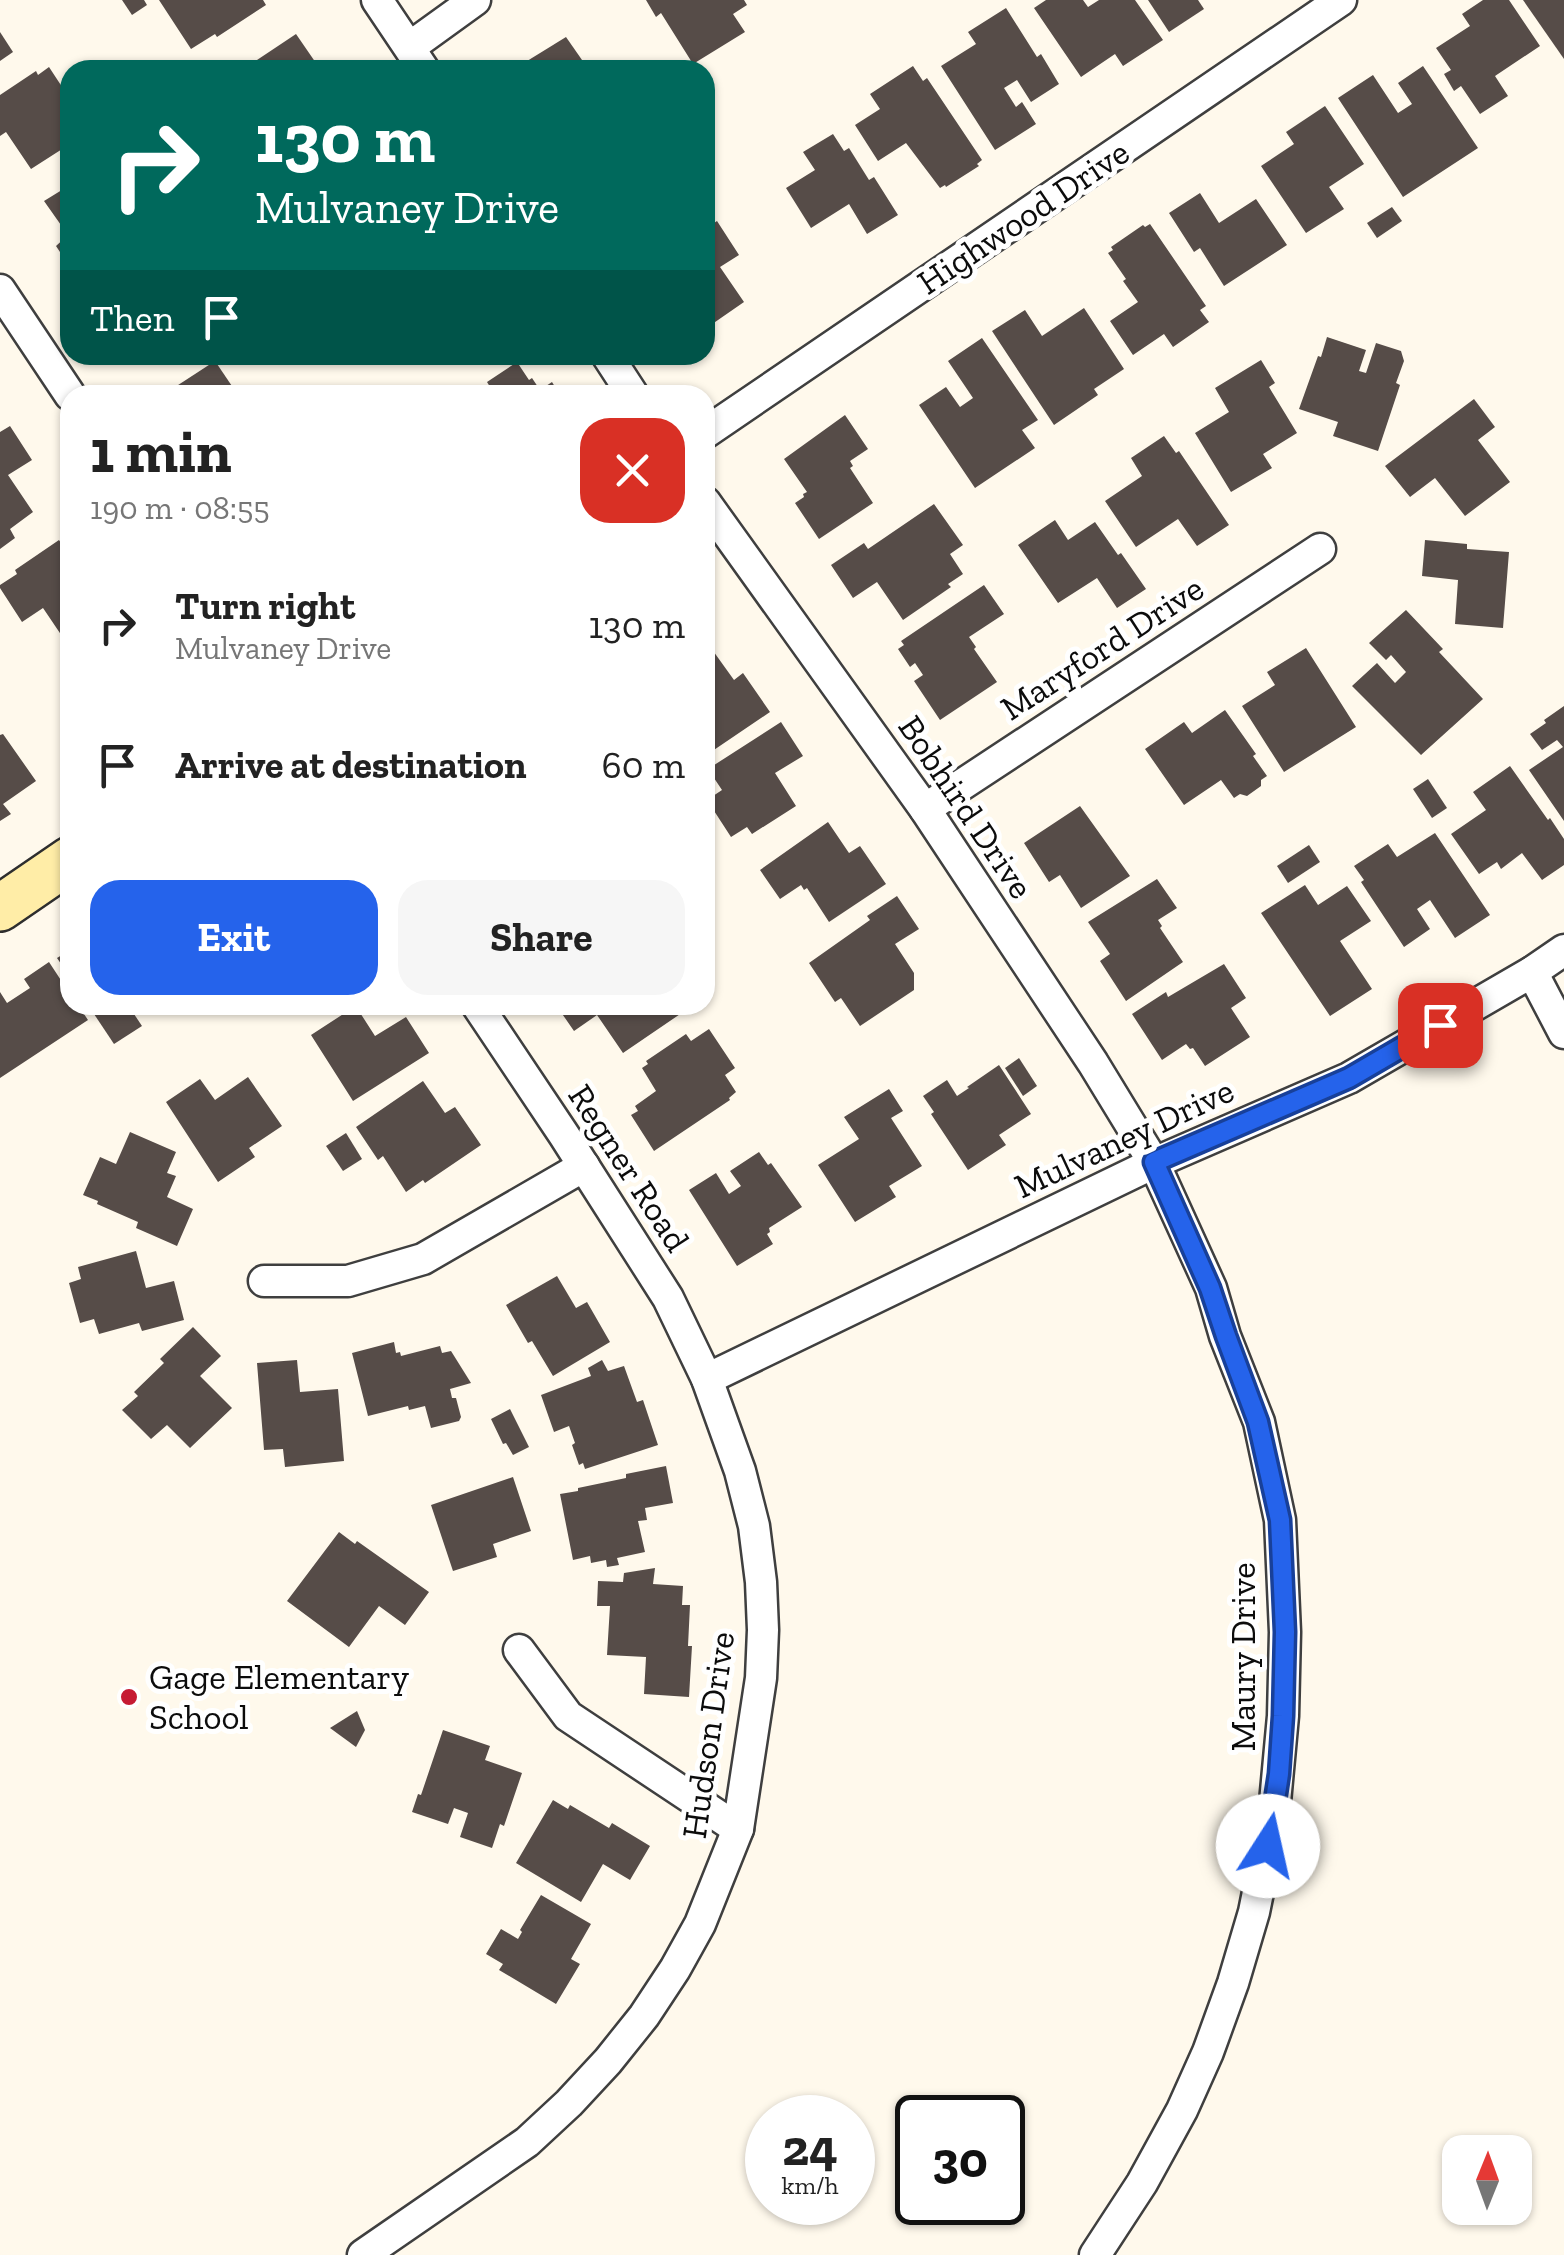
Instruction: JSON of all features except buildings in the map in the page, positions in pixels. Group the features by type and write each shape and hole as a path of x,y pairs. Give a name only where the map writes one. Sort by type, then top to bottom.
{"street":[{"path":"377,0 417,58 475,0"},
{"name":"Highwood Drive","path":"715,427 1342,0"},
{"path":"0,290 63,385"},
{"name":"Bobhird Drive","path":"715,516 925,810 1084,1048 1154,1162"},
{"name":"Maryford Drive","path":"925,810 1320,549"},
{"path":"0,908 60,867"},
{"name":"Mulvaney Drive","path":"707,1379 1154,1162 1349,1078 1564,950"},
{"path":"1532,972 1564,1033"},
{"name":"Regner Road","path":"484,1015 668,1298 707,1379"},
{"name":"Maury Drive","path":"1095,2255 1142,2183 1182,2110 1233,1983 1254,1912 1274,1813 1283,1716 1285,1632 1280,1520 1258,1422 1210,1288 1154,1162"},
{"path":"264,1281 348,1281 423,1259 584,1166"},
{"name":"Hudson Drive","path":"363,2255 527,2142 608,2061 644,2016 684,1954 738,1829 761,1678 761,1582 754,1526 740,1472 707,1379"},
{"path":"519,1650 568,1716 738,1829"}],"place":[{"name":"Gage Elementary School","path":"129,1697"}],"route":[{"path":"1268,1846 1283,1716 1285,1632 1280,1520 1258,1422 1210,1288 1154,1162 1349,1078 1440,1025"}]}
